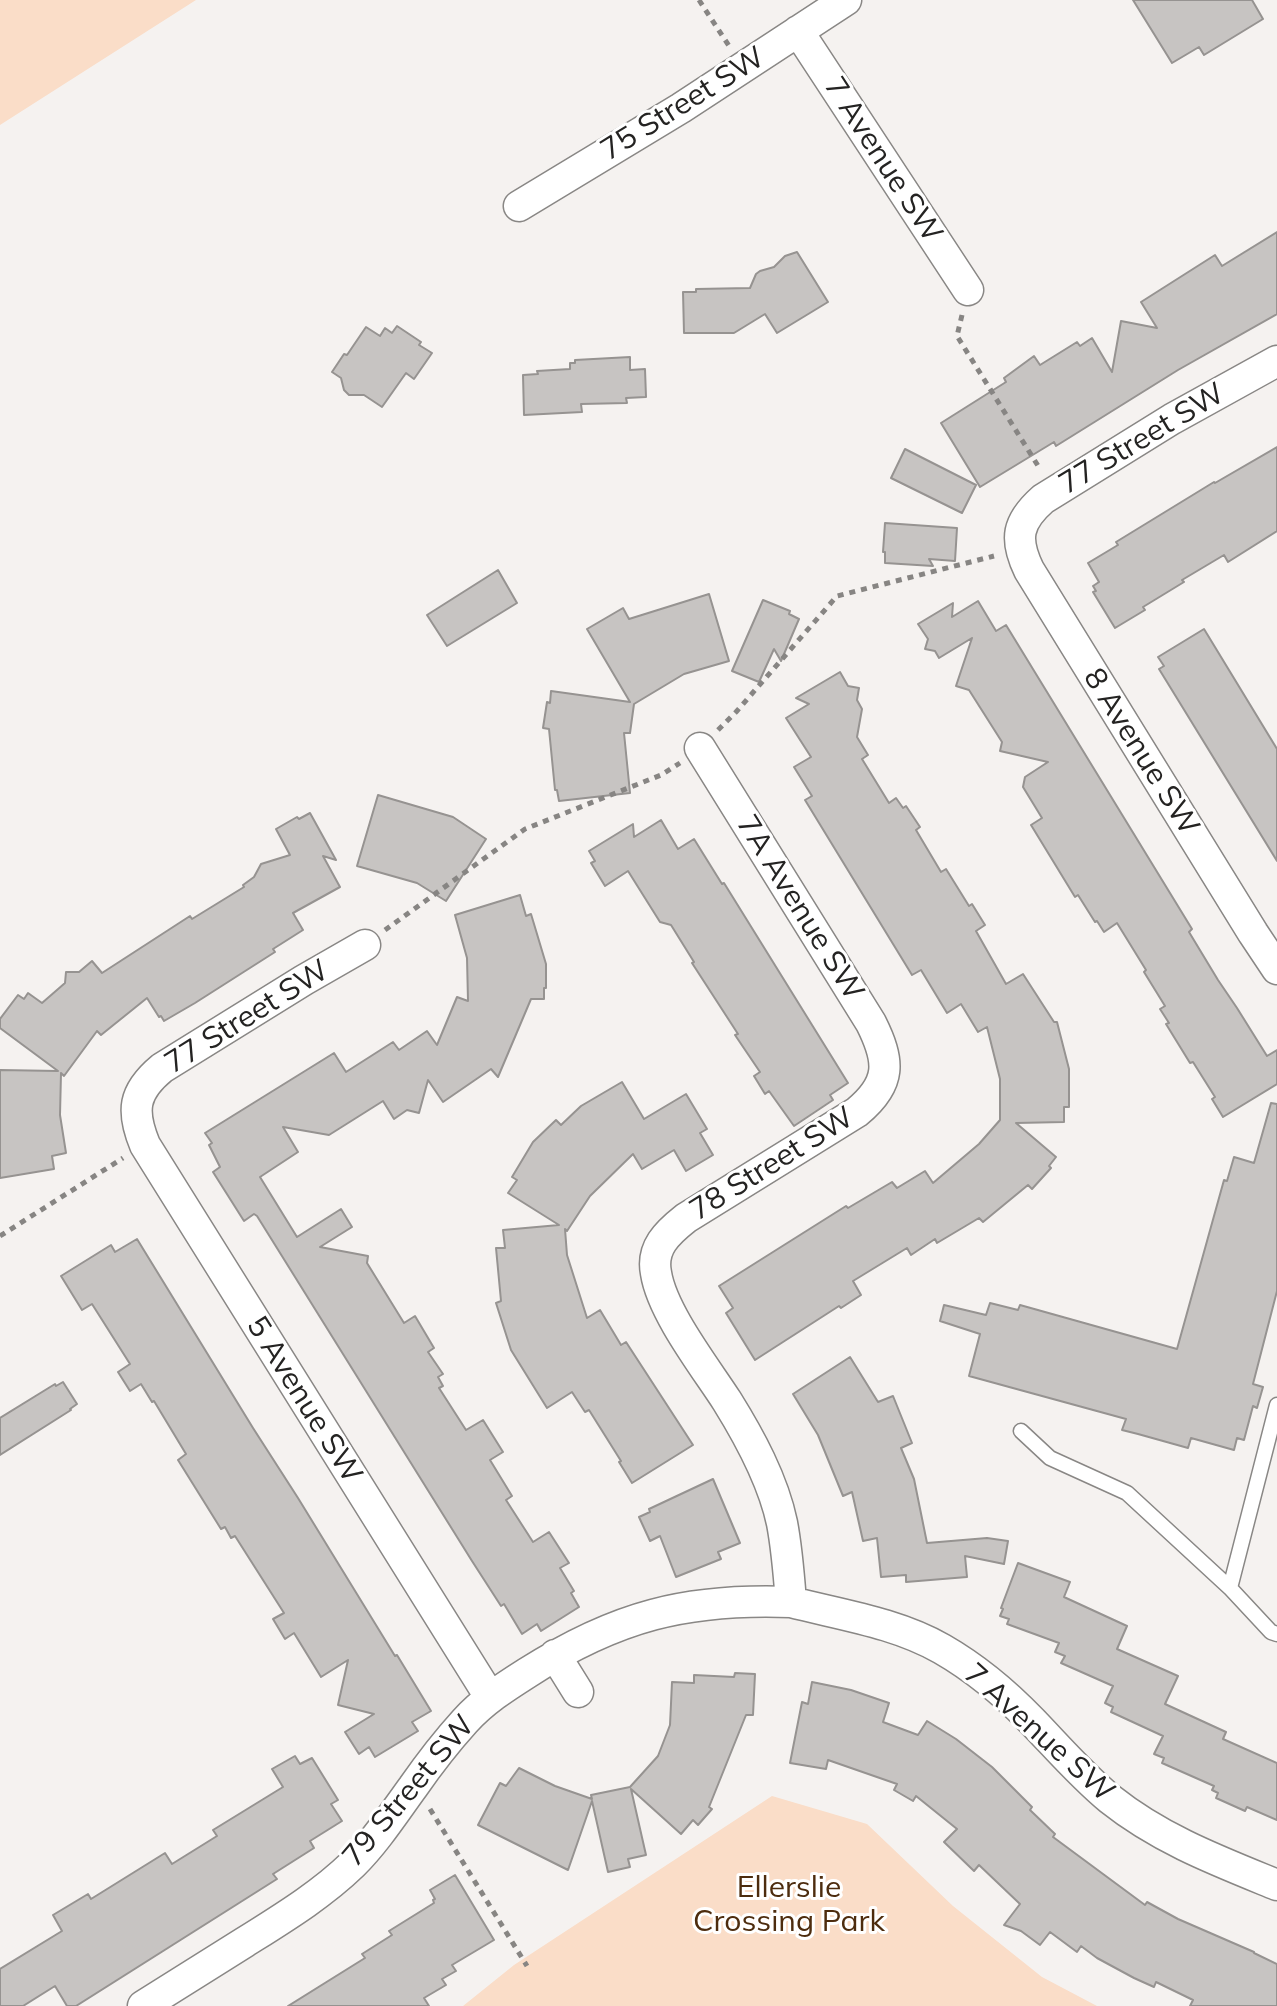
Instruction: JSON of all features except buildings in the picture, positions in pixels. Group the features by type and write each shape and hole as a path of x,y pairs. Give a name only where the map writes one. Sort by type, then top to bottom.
{"street":[{"name":"75 Street SW","path":"519,206 681,108 846,0"},
{"name":"7 Avenue SW","path":"798,31 968,290"},
{"name":"77 Street SW","path":"1020,541 1026,517 1052,492 1172,419 1277,361"},
{"name":"8 Avenue SW","path":"1020,541 1029,570 1277,969"},
{"name":"7A Avenue SW","path":"700,748 871,1023 882,1048 884,1075"},
{"name":"77 Street SW","path":"137,1097 162,1068 365,945"},
{"name":"78 Street SW","path":"791,1602 782,1522 772,1489 729,1405 669,1311 656,1274 656,1252 662,1240 686,1218 857,1112 880,1089 884,1075"},
{"name":"5 Avenue SW","path":"137,1097 137,1126 145,1145 490,1697"},
{"name":"79 Street SW","path":"143,2006 281,1920 326,1888 355,1862 380,1833 466,1720 490,1697 555,1655 613,1628 662,1611 726,1602 791,1602"},
{"name":"7 Avenue SW","path":"791,1602 900,1630 940,1648 995,1687 1090,1781 1127,1812 1180,1845 1277,1885"},
{"path":"555,1655 578,1692"}],"lane":[{"path":"1230,1588 1277,1405"},
{"path":"1021,1431 1050,1458 1127,1493 1230,1588 1271,1632 1277,1634"}],"path":[{"path":"699,0 742,67"},
{"path":"968,290 957,336 1042,473"},
{"path":"365,945 525,829 664,774 700,748 736,712 837,596 1020,541"},
{"path":"0,1236 145,1145"},
{"path":"414,1785 527,1966"}],"green space":[{"path":"0,0 196,0 0,125"},
{"name":"Ellerslie Crossing Park","path":"772,1796 867,1824 953,1906 1042,1977 1097,2006 463,2006 514,1965"}]}
